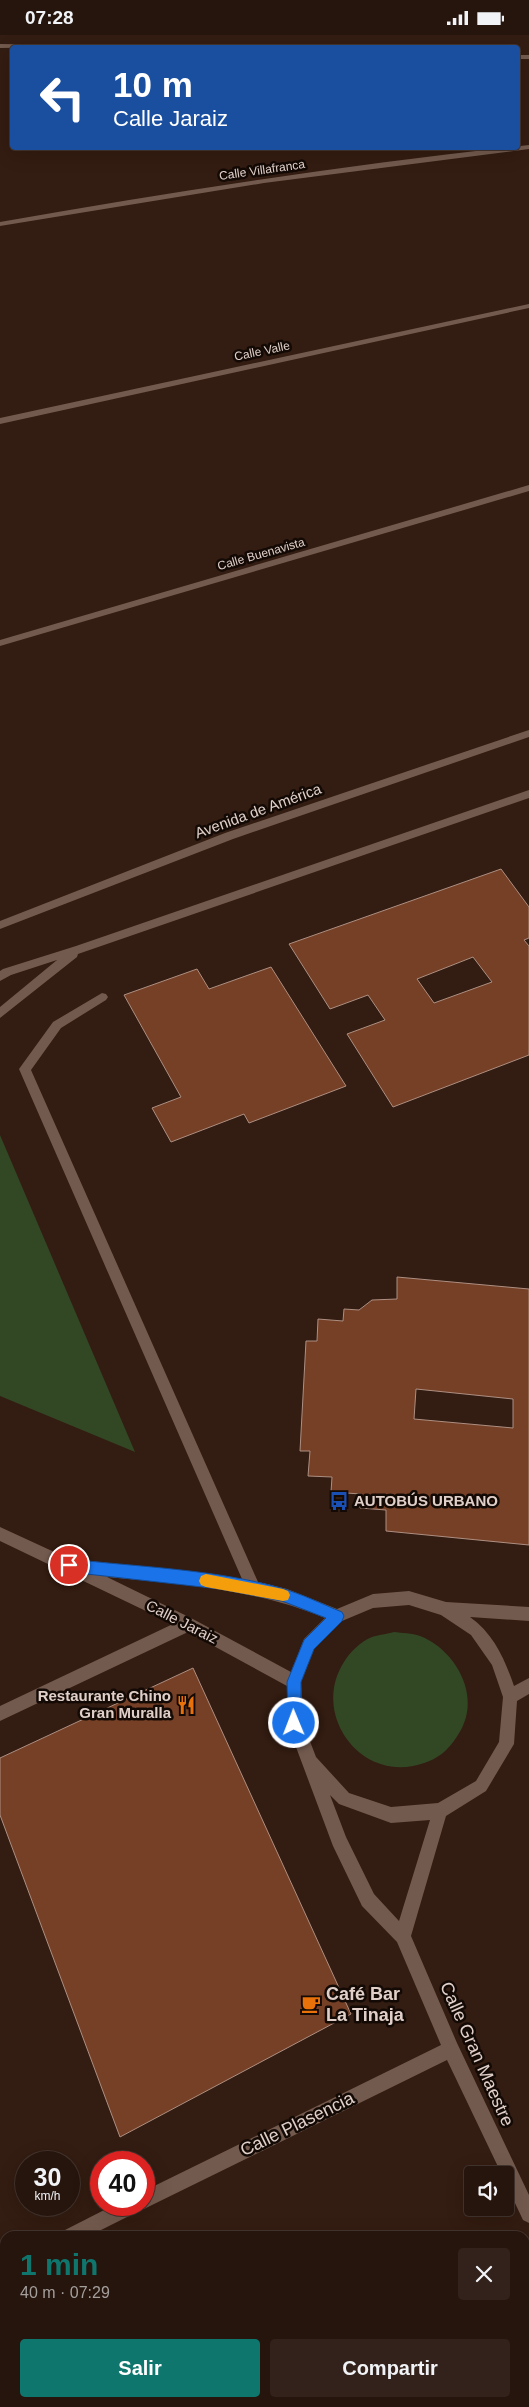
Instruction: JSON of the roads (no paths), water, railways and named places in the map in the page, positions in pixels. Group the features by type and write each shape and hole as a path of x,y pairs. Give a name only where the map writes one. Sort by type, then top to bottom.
{"street":[{"name":"Calle Villafranca","path":"0,223 159,196 428,157 499,150"},
{"name":"Calle Valle","path":"0,421 529,306"},
{"name":"Calle Buenavista","path":"0,643 529,489"},
{"name":"Avenida de América","path":"0,925 229,836 529,733"},
{"path":"0,977 7,972 80,949 529,794"},
{"path":"0,1014 10,1003 80,949"},
{"path":"102,997 57,1025 25,1069 252,1588"},
{"name":"Calle Jaraiz","path":"0,1534 69,1565 245,1654 294,1682"},
{"name":"Calle Jaraiz","path":"69,1565 220,1582 252,1588 282,1595 337,1616"},
{"path":"294,1682 309,1644 337,1616 373,1601 409,1598 445,1609 529,1614"},
{"path":"310,1762 344,1799 391,1815 440,1811 481,1786 506,1744 510,1697 498,1661 482,1638 476,1630 445,1609"},
{"path":"0,1714 187,1625"},
{"name":"Calle Gran Maestre","path":"294,1682 294,1723 339,1840 368,1900 403,1937 451,2049 529,2215"},
{"path":"510,1697 529,1685"},
{"path":"403,1937 440,1811"},
{"name":"Calle Plasencia","path":"155,2195 451,2049"},
{"path":"81,2231 112,2216"}],"place":[{"name":"AUTOBÚS URBANO","path":"339,1501"},
{"name":"Restaurante Chino Gran Muralla","path":"186,1705"},
{"name":"Café Bar La Tinaja","path":"311,2004"}]}
